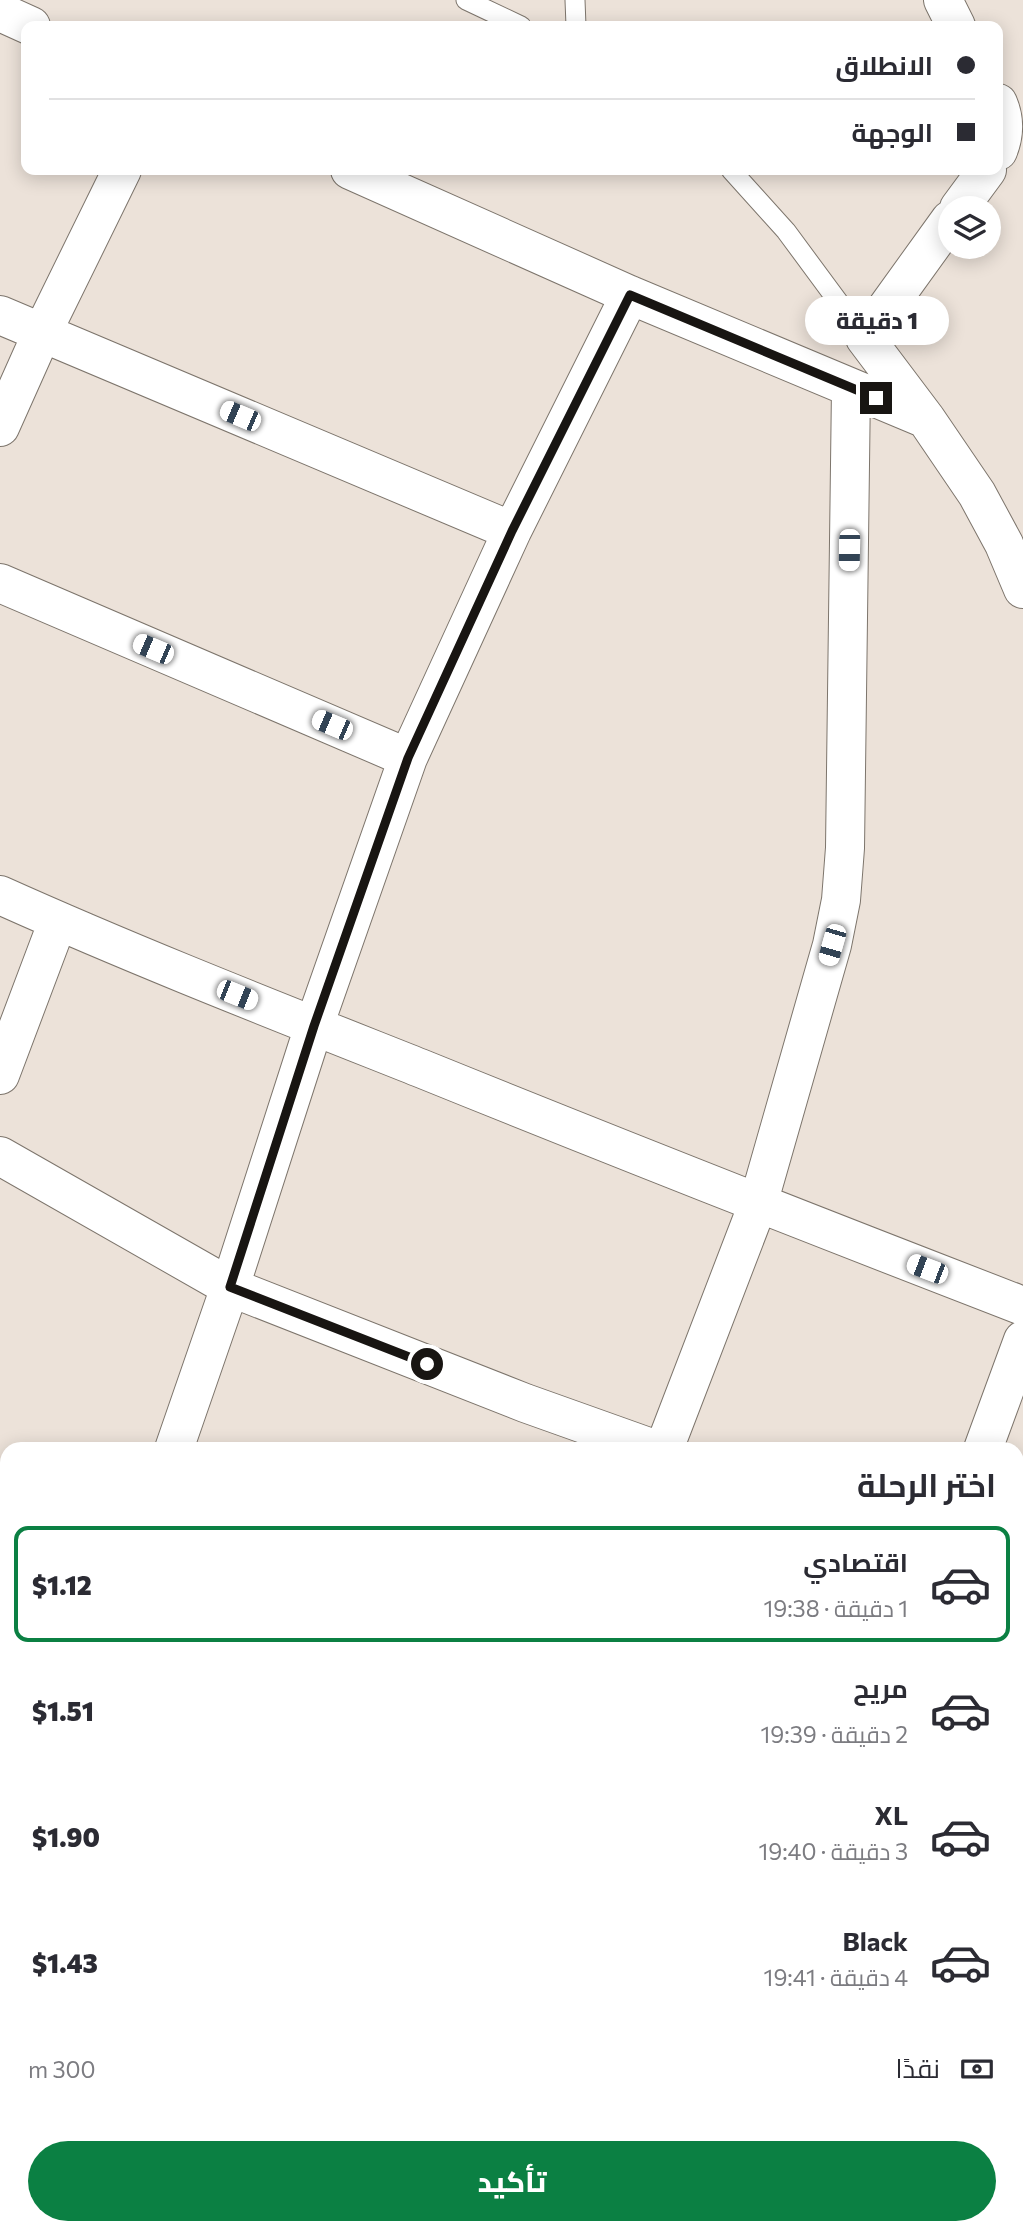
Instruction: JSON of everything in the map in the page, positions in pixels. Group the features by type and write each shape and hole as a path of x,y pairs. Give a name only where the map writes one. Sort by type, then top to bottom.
{"street":[{"path":"943,0 954,21"},
{"path":"0,12 21,22"},
{"path":"0,427 42,333 120,175"},
{"path":"361,175 630,295 926,419"},
{"path":"968,196 983,175"},
{"path":"938,237 865,338 926,419 977,494 1004,544 1023,589"},
{"path":"176,1442 230,1287 314,1026 408,758 512,531 630,295"},
{"path":"0,315 512,531"},
{"path":"667,1442 758,1204 832,945 841,900 845,848 851,388"},
{"path":"0,583 408,758"},
{"path":"0,895 314,1026 758,1204 1023,1306"},
{"path":"0,1075 58,921"},
{"path":"0,1156 230,1287 525,1403 634,1442"},
{"path":"986,1442 1023,1340"}],"lane":[{"path":"466,0 510,21"},
{"path":"575,0 576,21"},
{"path":"736,175 786,231 865,338"}],"route":[{"path":"427,1364 230,1287 314,1026 408,758 512,531 630,295 876,398"}]}
